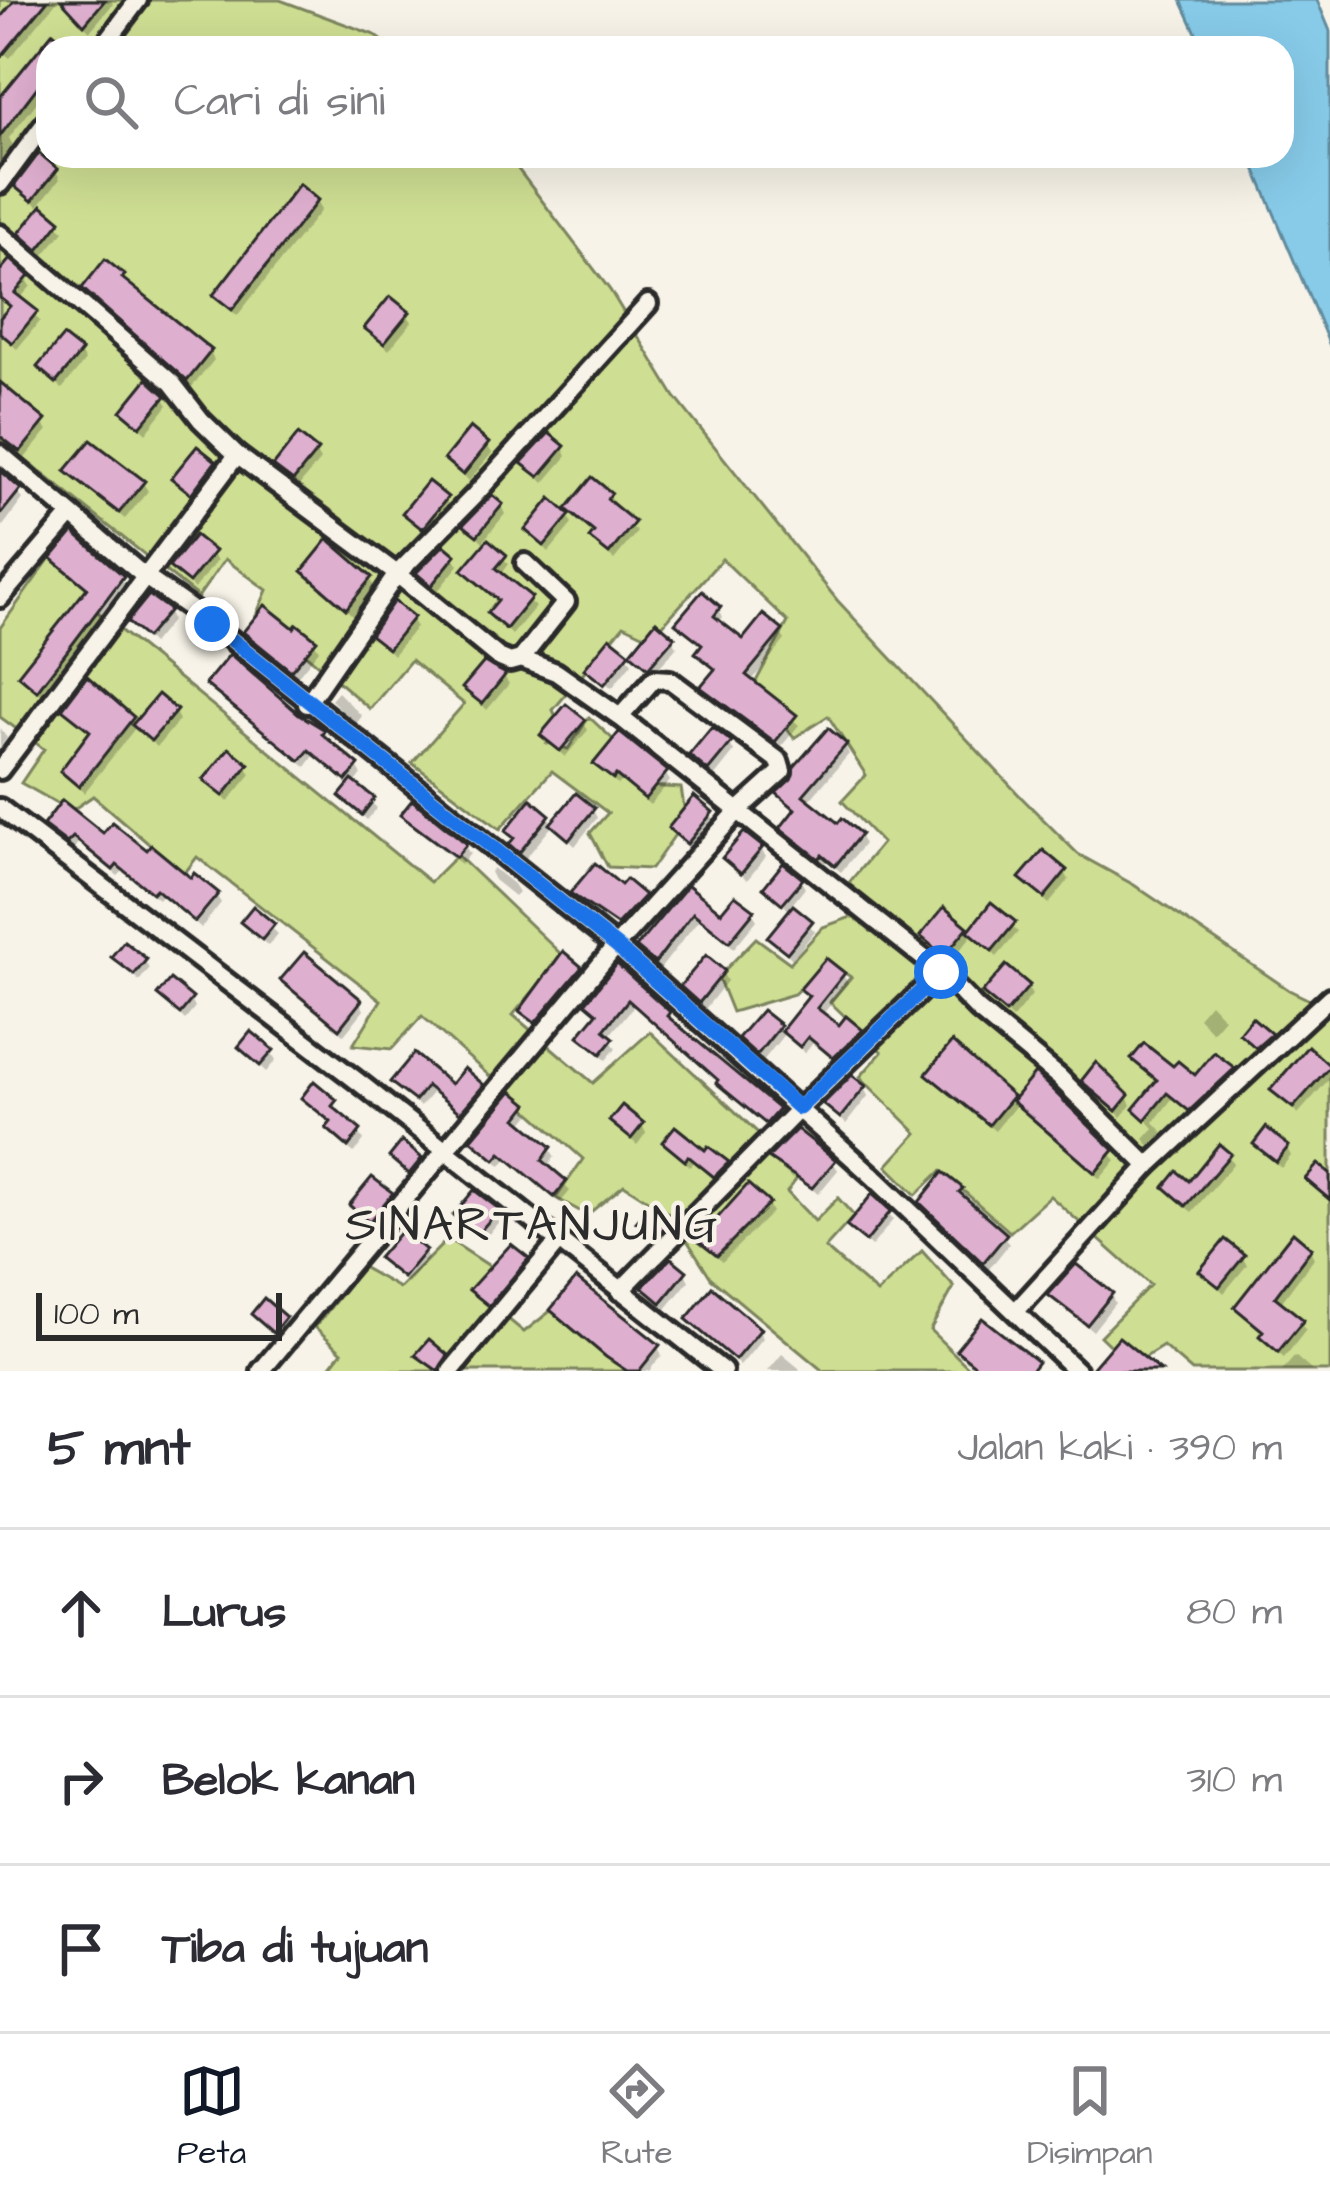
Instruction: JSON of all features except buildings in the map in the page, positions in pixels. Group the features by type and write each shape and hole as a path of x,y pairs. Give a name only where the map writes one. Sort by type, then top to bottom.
{"street":[{"path":"111,36 139,0"},
{"path":"0,184 36,135"},
{"path":"0,234 172,383 201,420 238,455 510,662 521,659 566,602 525,563"},
{"path":"307,704 397,574 648,304"},
{"path":"0,454 144,576 212,624 616,946 799,1108 1077,1371"},
{"path":"0,770 238,455"},
{"path":"0,598 71,515"},
{"path":"521,659 556,673 620,717 941,972 978,1010 1059,1077 1148,1166"},
{"path":"261,1371 616,946 738,811 782,771 778,761 670,680 654,679 620,717"},
{"path":"0,808 723,1371"},
{"path":"620,1291 799,1108 941,972"},
{"path":"1016,1310 1148,1166 1330,997"},
{"path":"452,1371 558,1242"}],"green space":[{"path":"0,0 280,0 375,35 36,36 36,168 517,168 610,290 675,397 837,600 1021,797 1078,854 1134,885 1289,990 1330,1010 1330,1371 1192,1371 1163,1346 1131,1366 1100,1336 1150,1285 1050,1196 1010,1232 941,1171 916,1195 887,1166 917,1133 860,1077 882,1052 830,1002 851,977 827,962 794,994 732,1012 718,977 756,938 790,963 823,927 874,909 847,885 882,843 842,801 866,775 828,716 794,738 754,685 788,622 722,559 651,638 624,625 553,710 560,725 547,743 568,749 589,717 620,746 648,786 681,788 686,819 651,869 608,867 590,833 608,813 552,771 500,829 412,763 464,704 411,660 370,709 257,613 267,590 225,559 198,597 0,440"},
{"path":"55,551 105,588 94,609 430,882 457,855 563,956 513,1015 593,1083 650,1032 801,1173 787,1192 815,1221 838,1198 854,1216 825,1248 877,1293 922,1251 954,1287 930,1330 972,1371 823,1371 711,1278 671,1215 624,1185 587,1215 556,1198 583,1159 422,1016 392,1049 353,1045 381,1000 197,857 184,874 93,796 71,811 21,783 44,749 0,717 0,628"},
{"path":"448,1239 497,1271 479,1295 524,1332 553,1309 633,1371 327,1371 342,1352 315,1327 362,1267 399,1288"}],"water":[{"path":"1181,0 1317,0 1330,31 1330,346 1255,168 1294,168 1294,36 1198,36"}],"district":[{"name":"SINARTANJUNG","path":"533,1226"}],"route":[{"path":"212,624 616,946 799,1108 941,972"}]}
